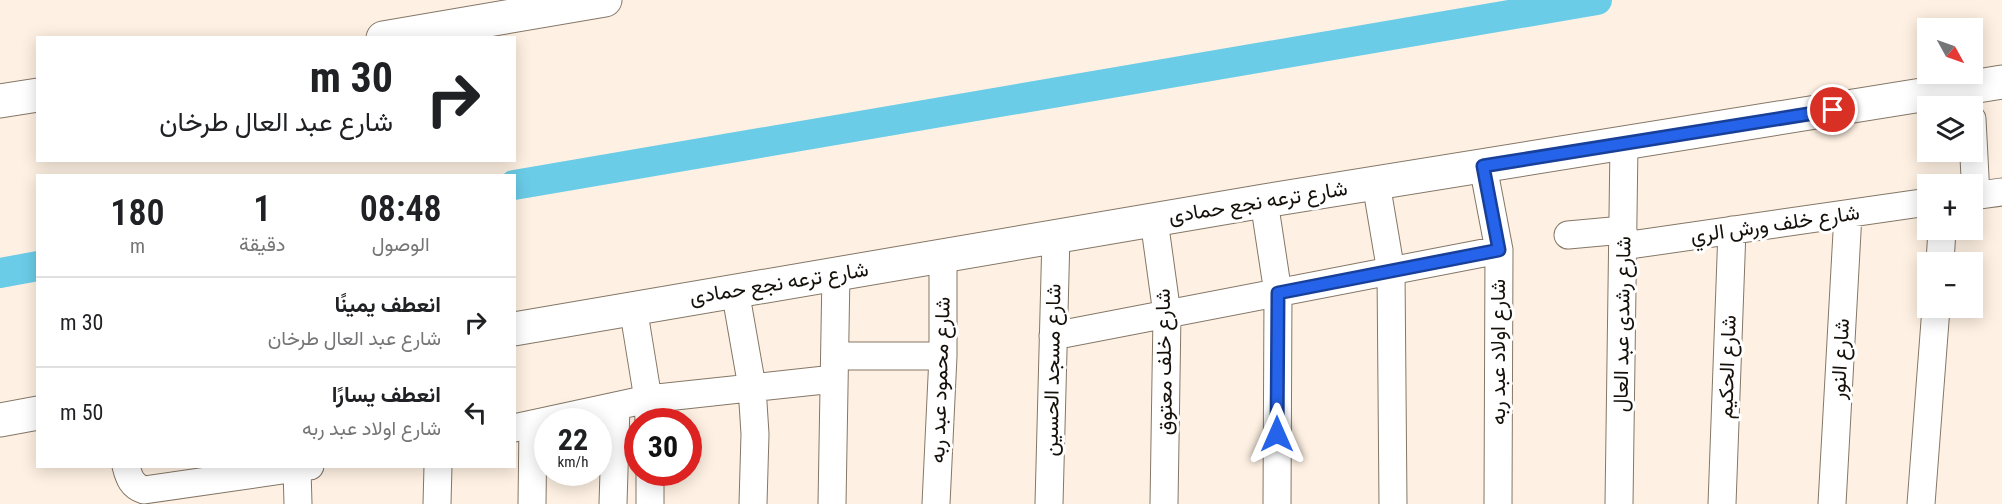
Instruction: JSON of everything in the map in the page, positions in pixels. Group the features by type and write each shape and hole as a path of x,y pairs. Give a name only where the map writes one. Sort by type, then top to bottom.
{"street":[{"path":"395,36 604,0"},
{"path":"0,101 36,95"},
{"name":"شارع ترعه نجع حمادى","path":"516,329 633,307 1483,166 1624,144 1917,107"},
{"name":"شارع رشدى عبد العال","path":"1620,504 1624,144"},
{"name":"شارع اولاد عبد ربه","path":"1483,166 1499,250 1498,504"},
{"path":"1376,183 1391,272 1393,504"},
{"path":"1983,195 2002,192"},
{"path":"1264,201 1278,293 1277,504"},
{"name":"شارع خلف ورش الري","path":"1568,235 1623,238 1732,230 1917,204"},
{"name":"شارع النور","path":"1832,504 1848,214"},
{"name":"شارع خلف معتوق","path":"1154,220 1167,314 1164,504"},
{"name":"شارع الحكيم","path":"1722,504 1732,230"},
{"name":"شارع مسجد الحسين","path":"1049,504 1056,236"},
{"path":"1053,336 1499,250"},
{"name":"شارع محمود عبد ربه","path":"936,504 943,356 943,257"},
{"path":"832,504 836,273"},
{"path":"735,290 752,387 755,434 753,504"},
{"path":"633,307 649,408"},
{"path":"1921,504 1935,318"},
{"path":"658,408 835,367 943,356"},
{"path":"532,504 524,426 616,406 632,408"},
{"path":"613,504 616,406"},
{"path":"0,420 36,413"},
{"path":"127,468 131,482 144,490 303,468 298,504"},
{"path":"436,504 438,468"},
{"path":"650,486 650,504"}],"waterway":[{"path":"516,185 1597,0"},
{"path":"0,273 36,266"}],"route":[{"path":"1277,434 1278,293 1499,250 1483,166 1833,110"}]}
